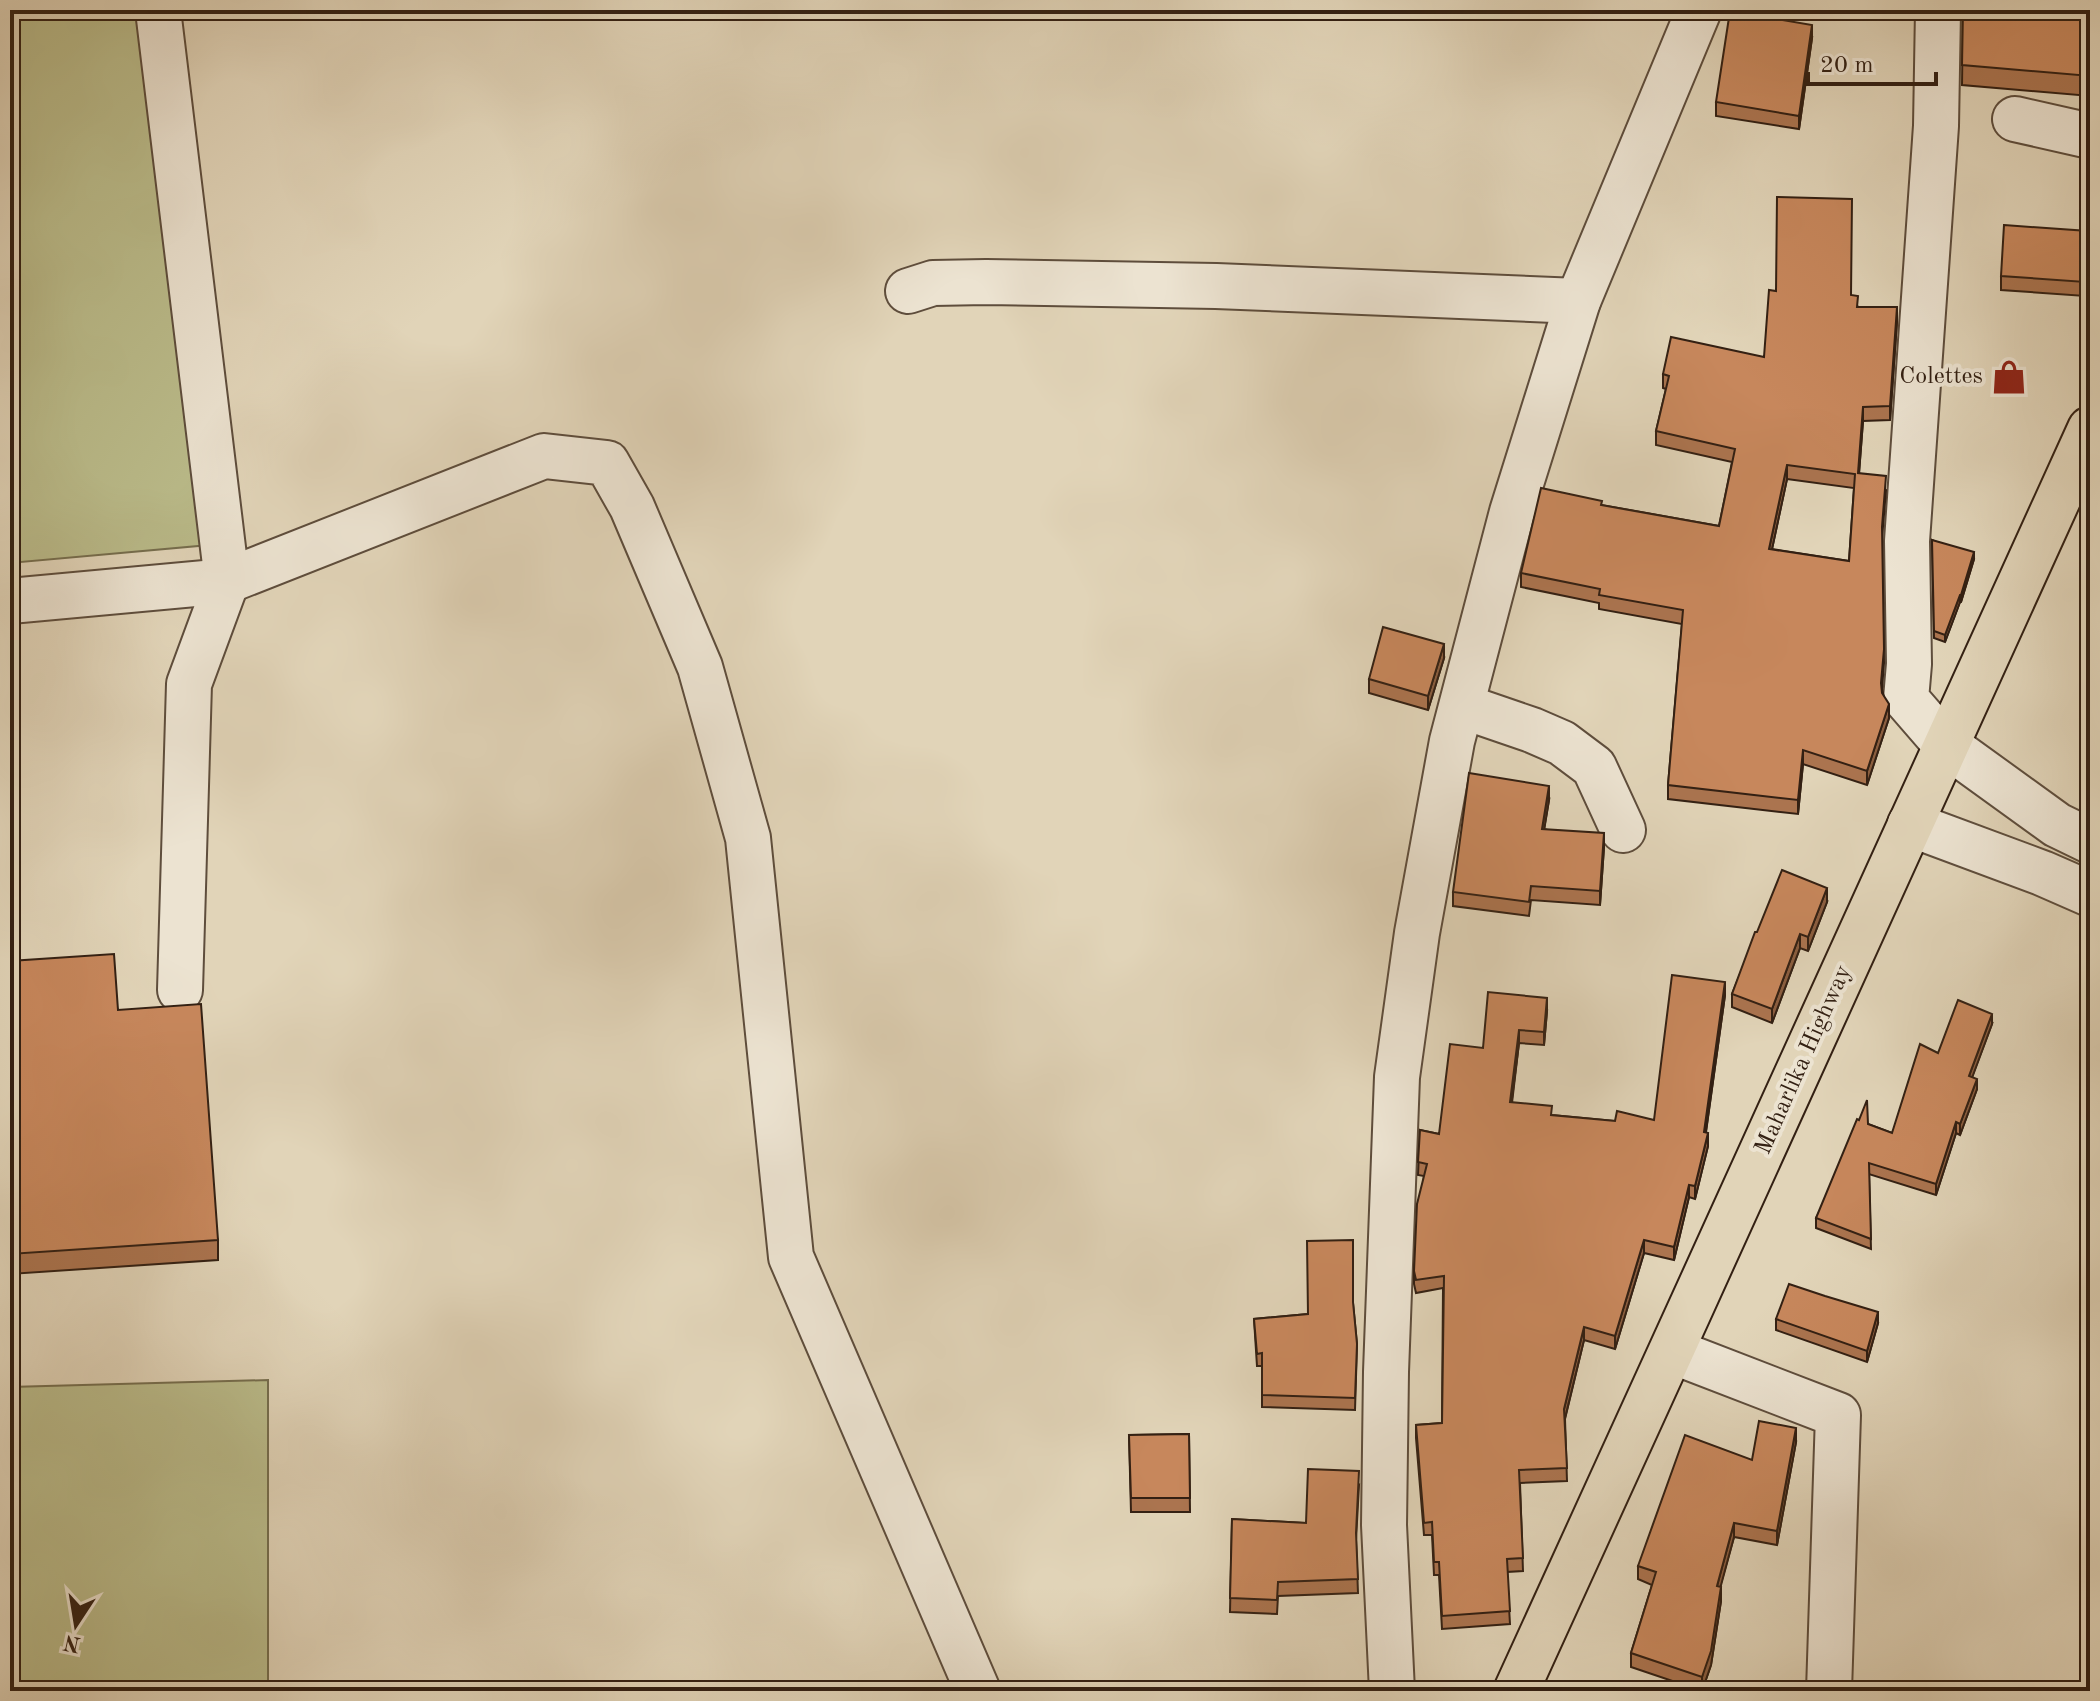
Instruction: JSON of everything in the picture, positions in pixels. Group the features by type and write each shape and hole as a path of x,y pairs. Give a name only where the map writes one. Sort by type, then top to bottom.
{"highway":[{"name":"Maharlika Highway","path":"1516,1691 2090,429"}],"street":[{"path":"158,10 227,581 189,684 180,990"},
{"path":"1392,1691 1384,1525 1386,1372 1397,1077 1420,918 1452,741 1512,512 1578,301 1699,10"},
{"path":"1938,10 1936,126 1907,541 1909,664 1906,699 1945,744 2057,825 2090,841"},
{"path":"2015,119 2090,136"},
{"path":"908,291 933,283 986,282 1216,286 1578,301"},
{"path":"10,601 227,581 544,456 607,463 632,507 700,667 748,838 791,1257 978,1691"},
{"path":"1462,706 1562,743 1594,767 1623,830"},
{"path":"1910,824 2090,894"},
{"path":"1672,1351 1838,1415 1829,1691"}],"green space":[{"path":"10,10 156,10 220,544 10,563"},
{"path":"268,1380 268,1691 10,1691 10,1387"}],"building":[{"path":"1963,10 2027,10 2090,16 2090,76 1962,65"},
{"path":"1730,11 1812,25 1799,116 1716,102"},
{"path":"1777,197 1852,199 1851,295 1858,296 1857,307 1897,307 1890,406 1863,407 1858,473 1886,476 1882,527 1884,649 1881,683 1882,693 1889,704 1867,771 1803,750 1798,800 1668,785 1683,610 1599,595 1600,589 1521,573 1541,488 1602,501 1601,505 1719,526 1735,449 1656,431 1669,376 1663,374 1671,337 1764,357 1769,290 1776,291","holes":["1787,465 1855,474 1849,561 1769,549"]},
{"path":"2004,225 2088,231 2085,282 2001,276"},
{"path":"1932,540 1974,552 1945,635 1934,631"},
{"path":"1383,627 1444,644 1428,696 1369,679"},
{"path":"1469,773 1549,786 1542,829 1604,833 1600,891 1531,886 1529,902 1453,892"},
{"path":"1782,870 1827,888 1808,937 1800,934 1772,1009 1732,994"},
{"path":"114,954 118,1010 201,1004 218,1240 10,1254 10,961"},
{"path":"1672,975 1725,982 1704,1132 1708,1133 1695,1186 1689,1185 1674,1247 1644,1240 1615,1336 1584,1327 1564,1409 1567,1468 1519,1470 1523,1558 1507,1559 1510,1611 1442,1616 1439,1562 1434,1562 1432,1522 1424,1523 1416,1425 1442,1423 1444,1276 1416,1280 1414,1271 1417,1204 1427,1164 1418,1162 1420,1130 1439,1134 1450,1044 1483,1048 1488,992 1547,998 1544,1032 1519,1030 1510,1102 1552,1106 1551,1115 1615,1121 1617,1111 1654,1120"},
{"path":"1958,1000 1992,1014 1969,1076 1977,1079 1960,1124 1956,1122 1936,1184 1869,1163 1871,1239 1816,1218 1867,1100 1868,1124 1892,1133 1920,1044 1938,1053"},
{"path":"1353,1240 1357,1344 1355,1398 1262,1395 1262,1353 1257,1354 1254,1319 1308,1314 1307,1241"},
{"path":"1789,1284 1878,1312 1867,1351 1776,1319"},
{"path":"1759,1421 1796,1428 1777,1531 1734,1523 1717,1586 1721,1587 1711,1651 1702,1677 1631,1653 1656,1572 1638,1566 1685,1435 1752,1460"},
{"path":"1189,1434 1190,1498 1131,1498 1129,1435"},
{"path":"1308,1469 1359,1471 1356,1533 1358,1579 1278,1582 1277,1600 1230,1598 1232,1519 1306,1523"}],"place":[{"name":"Colettes","path":"2009,377"}]}
